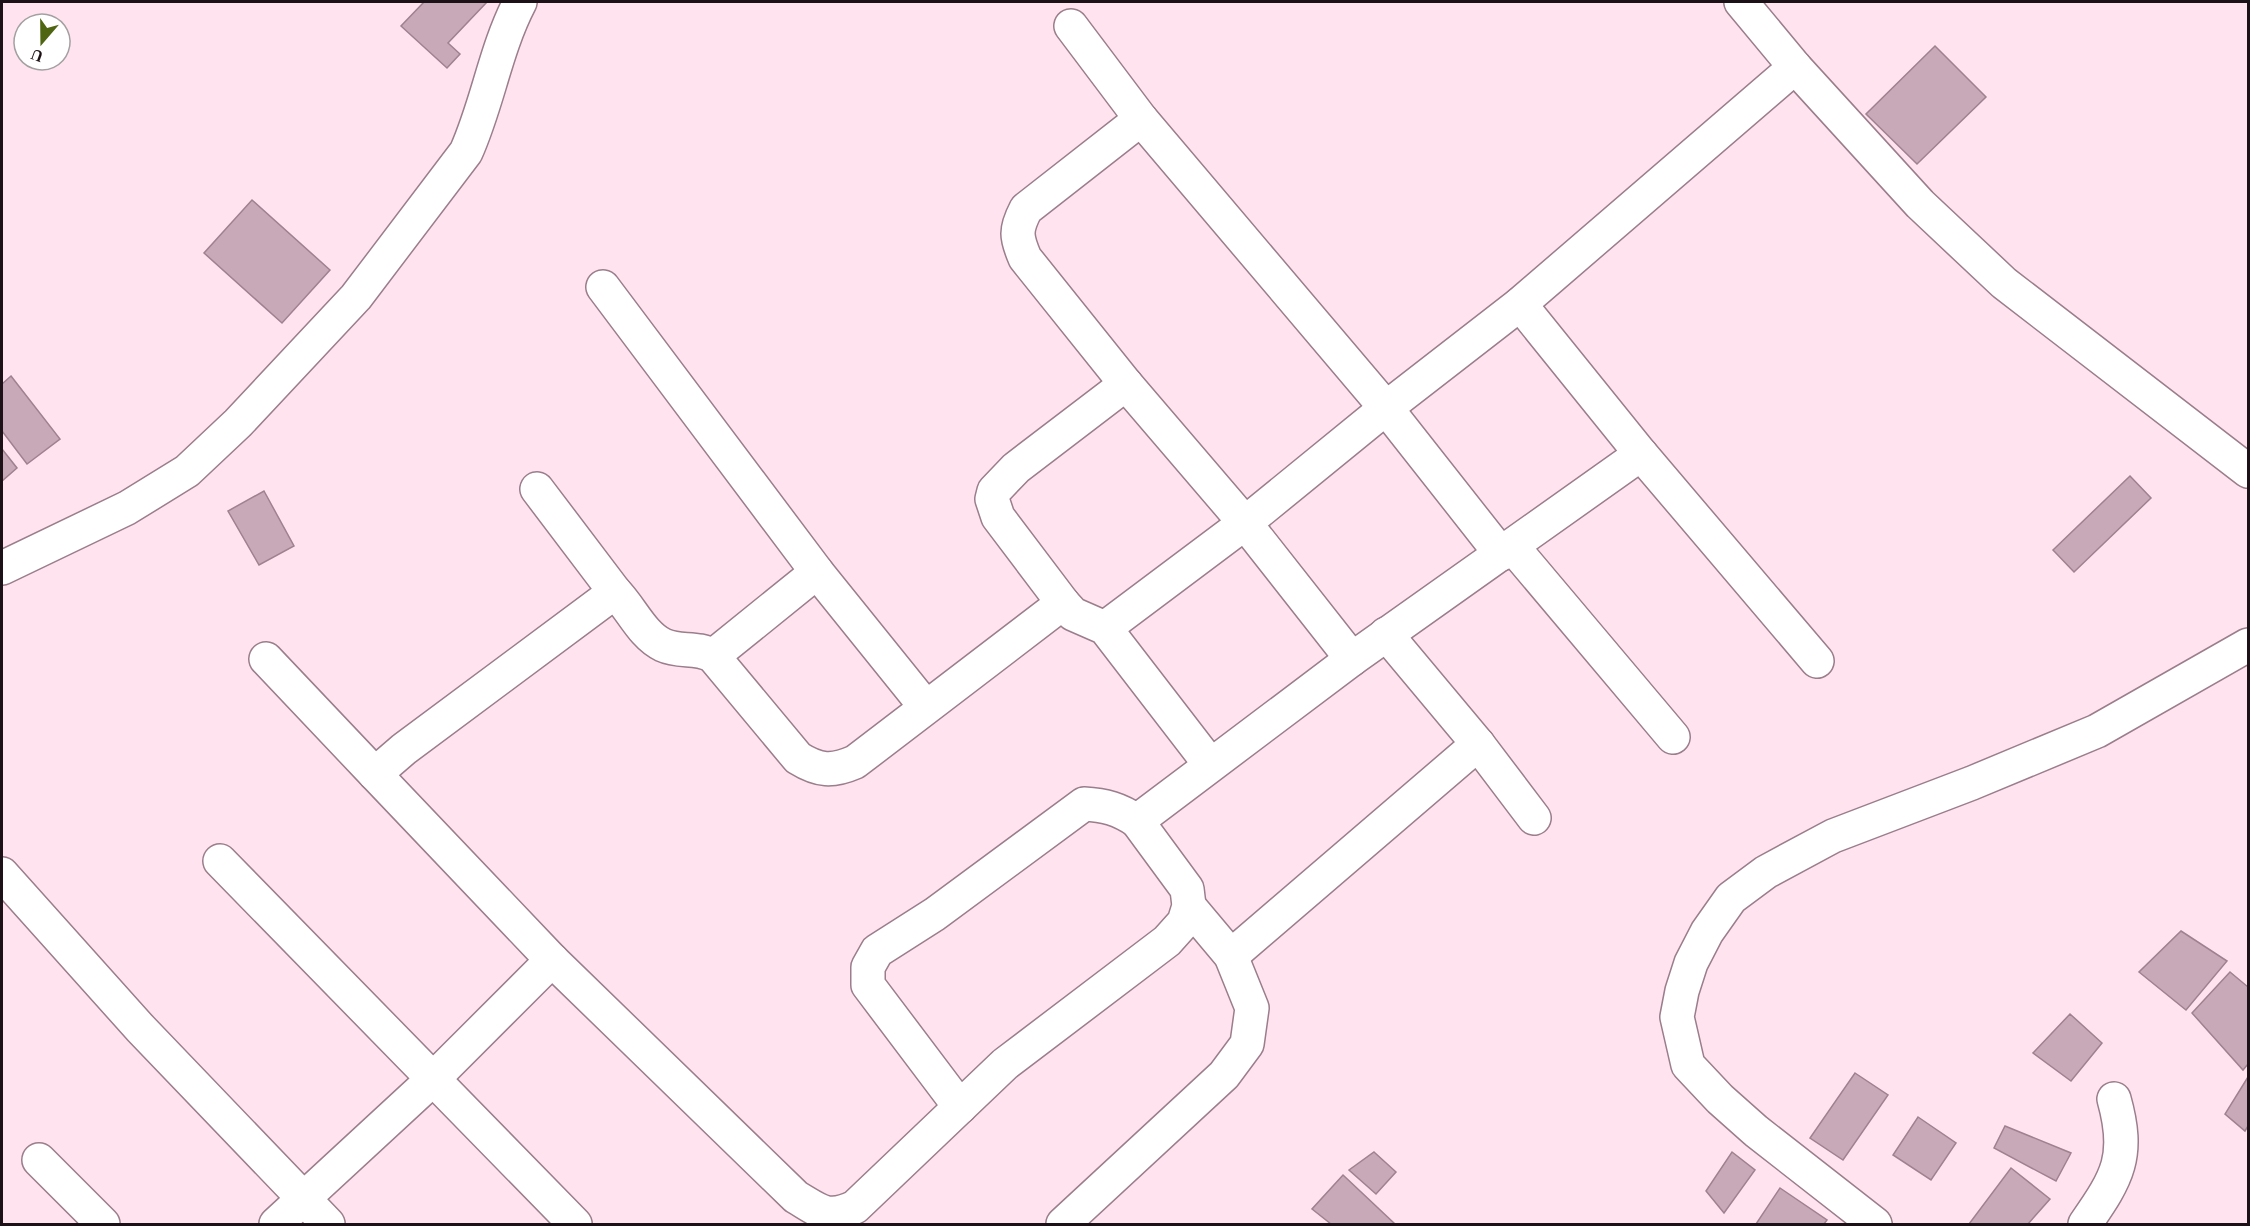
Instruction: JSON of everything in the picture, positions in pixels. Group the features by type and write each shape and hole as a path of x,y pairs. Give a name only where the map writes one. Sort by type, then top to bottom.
{"street":[{"path":"2,568 127,508 187,471 238,423 356,297 466,152 477,127 508,24 520,2"},
{"path":"1741,2 1794,67 1920,204 2004,283 2248,471"},
{"path":"1071,26 1141,119 1506,550 1673,737"},
{"path":"1105,628 1245,523 1386,408 1520,304 1794,67"},
{"path":"1141,119 1026,209 1018,224 1017,239 1025,258 1126,384 1245,523 1352,659"},
{"path":"603,287 817,572 925,706"},
{"path":"1520,304 1641,454 1817,661"},
{"path":"1126,384 1016,468 994,491 992,499 998,517 1063,603 1073,614 1105,628 1209,764"},
{"path":"1137,821 1209,764 1386,634 1641,454"},
{"path":"537,489 649,635 662,645 676,649 704,650 713,656 798,758 813,768 825,771 838,769 855,762 925,706 1063,603"},
{"path":"713,656 817,572"},
{"path":"375,774 404,749 615,592"},
{"path":"1386,634 1478,744 1534,818"},
{"path":"1861,1220 1719,1099 1688,1065 1677,1017 1682,991 1691,963 1719,915 1731,898 1766,872 1833,836 1972,783 2097,731 2248,645"},
{"path":"266,660 552,960 796,1197 823,1213 841,1220 855,1207 960,1107 1005,1064 1167,941 1184,922 1189,906 1187,889 1137,821 1120,810 1105,805 1083,804 935,914 877,951 868,967 868,985 960,1107"},
{"path":"1231,956 1478,744"},
{"path":"220,861 575,1224"},
{"path":"2,874 140,1028 328,1224"},
{"path":"1063,1224 1224,1075 1247,1044 1252,1008 1231,956 1189,906"},
{"path":"276,1224 432,1080 552,960"},
{"path":"2085,1224 2119,1170 2122,1126 2114,1099"},
{"path":"39,1160 103,1224"}],"building":[{"path":"424,2 487,2 448,43 460,54 447,68 401,26"},
{"path":"1935,46 1986,97 1917,164 1866,114"},
{"path":"252,200 330,270 282,323 204,253"},
{"path":"11,376 60,439 27,464 2,431 2,384"},
{"path":"2,449 17,468 2,481"},
{"path":"2130,476 2151,498 2074,572 2053,550"},
{"path":"264,491 294,546 259,565 228,511"},
{"path":"2181,931 2227,961 2186,1010 2139,972"},
{"path":"2230,972 2248,987 2248,1064 2243,1070 2192,1013"},
{"path":"2070,1014 2102,1043 2071,1081 2033,1053"},
{"path":"1855,1073 1888,1095 1843,1160 1810,1138"},
{"path":"2248,1077 2248,1126 2245,1131 2225,1114"},
{"path":"1918,1117 1956,1143 1931,1180 1893,1155"},
{"path":"2005,1126 2071,1153 2056,1181 1994,1148"},
{"path":"1374,1152 1396,1172 1376,1194 1349,1170"},
{"path":"1732,1152 1755,1170 1724,1213 1706,1191"},
{"path":"2011,1168 2050,1199 2028,1224 1969,1224"},
{"path":"1343,1175 1395,1224 1331,1224 1312,1209"},
{"path":"1780,1188 1827,1220 1824,1224 1756,1224"}]}
